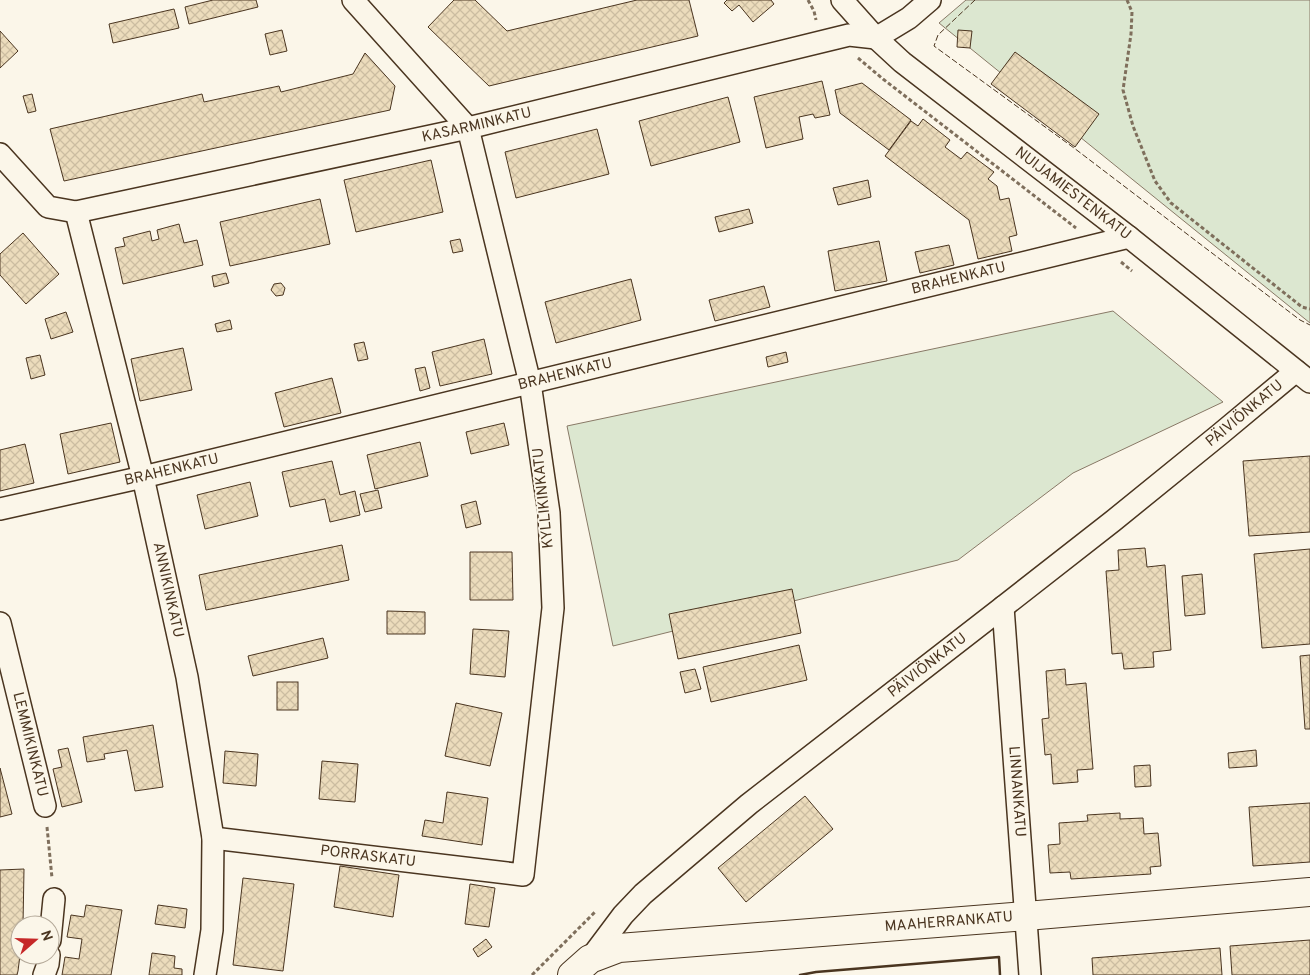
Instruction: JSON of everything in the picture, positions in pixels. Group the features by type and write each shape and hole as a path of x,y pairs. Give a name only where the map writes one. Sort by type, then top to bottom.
{"main road":[{"name":"MAAHERRANKATU","path":"581,967 619,948 1310,892"}],"street":[{"path":"353,0 468,128"},
{"name":"NUIJAMIESTENKATU","path":"842,0 876,38 902,62 1303,376"},
{"path":"876,38 909,18 930,0"},
{"name":"KASARMINKATU","path":"76,212 468,128 849,35 876,38"},
{"name":"KYLLIKINKATU","path":"468,128 530,382 548,513 553,608 524,875"},
{"path":"0,154 48,207 76,212"},
{"name":"ANNIKINKATU","path":"76,212 143,477 187,677 213,838 212,930 205,975"},
{"name":"BRAHENKATU","path":"0,510 1129,238"},
{"name":"PÄIVIÖNKATU","path":"581,967 623,915 643,894 749,804 1003,607 1219,435 1303,376"},
{"name":"LINNANKATU","path":"1003,607 1030,975"},
{"name":"LEMMIKINKATU","path":"0,624 45,806"},
{"name":"PORRASKATU","path":"213,838 524,875"},
{"path":"52,915 54,899"}],"path":[{"path":"1127,0 1132,12 1131,34 1123,90 1133,126 1155,181 1171,203 1302,306 1310,309"},
{"path":"883,79 1133,272"},
{"path":"45,806 54,899"},
{"path":"532,975 601,906"}],"green space":[{"path":"966,0 1310,0 1310,323 939,23"},
{"path":"1113,311 1223,402 1073,473 958,560 613,646 567,426"}],"building":[{"path":"213,0 256,0 258,7 189,24 185,7"},
{"path":"454,0 475,0 507,31 637,0 689,0 698,36 489,86 428,27"},
{"path":"727,0 771,0 774,4 753,22 739,5 732,11 724,3"},
{"path":"174,9 179,28 113,43 109,24"},
{"path":"282,30 287,51 270,55 265,34"},
{"path":"958,30 972,31 970,48 957,47"},
{"path":"0,31 18,51 0,68"},
{"path":"1015,52 1099,114 1075,147 991,84"},
{"path":"365,53 395,86 390,110 64,181 50,129 202,94 204,102 279,86 281,92 353,74"},
{"path":"822,81 830,115 815,118 813,114 799,117 803,139 766,148 754,97"},
{"path":"862,83 911,120 889,150 840,113 835,90"},
{"path":"32,94 36,111 28,113 23,96"},
{"path":"728,97 740,142 651,166 639,121"},
{"path":"923,119 950,140 945,147 961,159 967,152 994,172 988,179 997,186 1000,200 1009,198 1017,235 1009,237 1012,251 978,259 969,220 885,156 911,121 918,126"},
{"path":"597,129 609,174 516,198 505,152"},
{"path":"431,160 443,212 356,232 344,180"},
{"path":"868,180 871,197 838,205 833,188"},
{"path":"320,199 330,244 230,266 220,222"},
{"path":"749,209 753,223 719,232 715,217"},
{"path":"179,224 184,243 197,240 203,265 123,284 115,248 125,246 123,238 150,231 152,241 159,239 157,230"},
{"path":"23,233 59,274 26,304 0,275 0,254"},
{"path":"460,239 463,251 453,253 450,241"},
{"path":"879,241 887,281 835,291 828,251"},
{"path":"949,245 954,265 920,273 915,252"},
{"path":"226,273 229,283 214,287 212,276"},
{"path":"631,279 641,320 556,343 545,302"},
{"path":"281,283 285,288 283,295 276,296 271,290 274,284"},
{"path":"764,286 770,307 715,321 709,300"},
{"path":"66,312 73,332 51,339 45,319"},
{"path":"230,320 232,329 217,332 215,324"},
{"path":"484,339 492,374 440,386 432,352"},
{"path":"364,342 368,359 358,361 354,344"},
{"path":"183,348 192,390 140,401 131,359"},
{"path":"786,352 788,362 768,367 766,357"},
{"path":"40,355 45,375 31,379 26,358"},
{"path":"425,367 430,388 420,391 415,369"},
{"path":"332,378 341,413 284,427 275,393"},
{"path":"111,423 120,462 68,474 60,434"},
{"path":"504,423 509,445 471,454 466,432"},
{"path":"420,442 428,476 375,489 367,455"},
{"path":"25,444 34,483 0,491 0,450"},
{"path":"1310,456 1310,532 1249,536 1243,461"},
{"path":"332,461 340,495 355,491 360,515 330,522 325,499 290,507 282,472"},
{"path":"250,482 258,516 205,529 197,495"},
{"path":"378,490 382,508 365,512 360,494"},
{"path":"476,501 481,524 466,528 461,505"},
{"path":"342,545 349,580 206,610 199,575"},
{"path":"1145,548 1147,567 1165,565 1171,650 1153,652 1154,667 1124,669 1122,653 1112,654 1106,571 1119,570 1118,550"},
{"path":"1310,549 1310,644 1262,648 1254,554"},
{"path":"470,552 512,552 513,600 470,600"},
{"path":"1202,574 1205,614 1185,616 1182,576"},
{"path":"792,589 801,633 678,659 669,614"},
{"path":"387,611 425,612 425,634 387,634"},
{"path":"473,629 509,631 505,677 470,674"},
{"path":"323,638 328,658 253,676 248,656"},
{"path":"799,645 807,680 711,702 703,667"},
{"path":"1310,655 1310,729 1305,729 1300,656"},
{"path":"695,669 701,689 685,693 680,672"},
{"path":"1065,669 1066,685 1086,683 1093,769 1077,770 1078,782 1053,784 1051,754 1045,755 1042,719 1049,718 1046,671"},
{"path":"277,682 298,682 298,710 277,710"},
{"path":"456,703 502,713 490,766 445,756"},
{"path":"153,725 163,787 135,791 127,750 104,754 105,759 87,762 83,737"},
{"path":"68,748 82,802 62,807 53,769 62,767 58,750"},
{"path":"1256,750 1257,766 1229,768 1228,753"},
{"path":"225,751 258,754 256,786 223,783"},
{"path":"322,761 358,764 355,802 319,799"},
{"path":"1150,765 1151,786 1135,787 1134,766"},
{"path":"0,768 12,814 0,817"},
{"path":"447,792 488,798 482,845 422,836 425,820 443,823"},
{"path":"805,796 833,829 746,902 718,868"},
{"path":"1310,803 1310,862 1253,866 1249,807"},
{"path":"1120,813 1120,819 1143,818 1144,834 1158,833 1161,866 1150,867 1151,874 1071,879 1070,872 1050,873 1048,845 1060,844 1059,823 1088,821 1087,815"},
{"path":"340,866 399,875 393,917 334,907"},
{"path":"24,869 23,915 10,915 10,965 19,965 17,975 0,975 0,870"},
{"path":"243,878 294,884 283,971 233,965"},
{"path":"470,884 495,888 489,927 465,924"},
{"path":"86,905 122,910 111,975 62,975 65,957 79,959 82,939 67,937 71,915 84,917"},
{"path":"158,905 187,909 185,928 155,924"},
{"path":"486,939 492,947 478,957 473,949"},
{"path":"1310,940 1310,975 1232,975 1230,946"},
{"path":"1220,948 1222,975 1093,975 1092,958"},
{"path":"152,953 175,956 174,968 182,969 182,975 149,975"}],"fence":[{"path":"975,0 938,35 934,46 1074,148 1300,320 1310,325"}],"wall":[{"path":"800,975 816,972 999,957 1000,975"}]}
